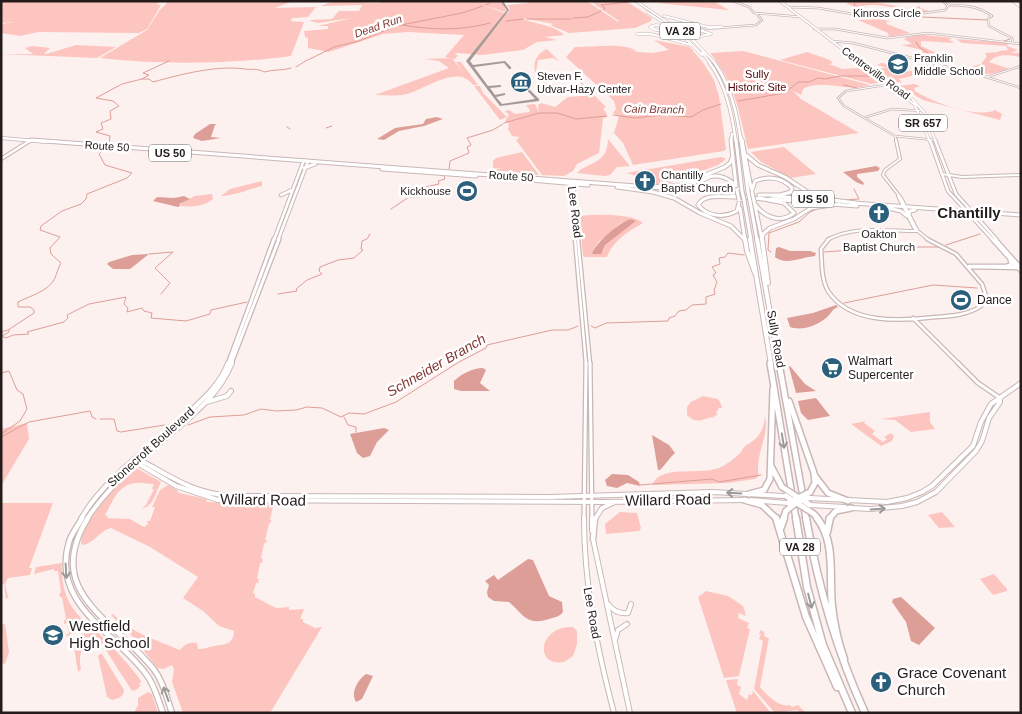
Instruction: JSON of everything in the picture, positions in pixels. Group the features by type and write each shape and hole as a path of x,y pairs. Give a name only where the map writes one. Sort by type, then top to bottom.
{"highway":[{"path":"634,1 655,18 646,31 636,33 650,34 684,43 698,50"},
{"path":"634,1 686,28 696,36 711,34 706,31 686,28"},
{"name":"VA 28","path":"634,1 689,36 706,51 718,67 730,91 751,191"},
{"name":"Sully Road","path":"634,1 686,37 706,57 718,72 728,98 742,191 738,196 759,286 810,600 826,651 852,713"},
{"path":"1015,1 1021,6"},
{"path":"650,14 698,50 718,72"},
{"path":"659,14 707,26 722,27"},
{"path":"675,31 656,30 650,27 663,25 675,31 680,36 677,38 667,38 660,35 675,31"},
{"path":"704,40 713,35 713,30 722,27"},
{"path":"686,28 704,47"},
{"path":"702,43 718,67"},
{"path":"732,127 731,143 745,240 759,286"},
{"path":"738,129 746,155 752,201 767,266 770,302"},
{"name":"Route 50","path":"1,139 100,148 295,160 315,164 690,190 738,196"},
{"name":"Route 50","path":"1,139 486,174 617,187 856,203 1021,217"},
{"path":"746,155 758,165 785,178 810,194 826,199 856,203"},
{"path":"648,187 678,186 727,165 733,156"},
{"path":"304,168 315,164"},
{"path":"477,169 479,172 486,174"},
{"path":"573,183 690,190 695,181 701,176"},
{"path":"738,196 707,198 700,201 698,205 707,213 724,216 736,212 738,196 729,179 718,176 707,177 702,181 708,188 738,196"},
{"path":"751,191 755,181 767,178 783,180 792,188 791,192 785,194 759,197"},
{"path":"617,187 650,191 672,197 699,213 732,226 739,231 745,240"},
{"path":"752,201 761,212 770,217 785,218 794,213 788,205 759,197"},
{"name":"Route 50","path":"759,197 804,202 904,208"},
{"name":"Sully Road","path":"752,201 820,595 836,646 865,713"},
{"path":"804,202 904,208 910,211 916,209"},
{"path":"762,246 762,234 771,226 794,219 813,207 838,204"},
{"path":"888,208 902,212 904,208"},
{"path":"749,494 759,492 768,486 773,375"},
{"path":"783,383 814,473 824,491 848,501"},
{"path":"770,462 776,480 794,500 814,514 821,522 826,536"},
{"path":"810,500 815,483 814,473"},
{"path":"744,500 762,505 768,509 781,528 806,617 824,661 852,713"},
{"path":"794,500 810,500"},
{"path":"794,500 810,500"},
{"path":"781,528 786,511 794,500"},
{"path":"851,508 843,508 833,512 827,523 826,536 835,626 842,655 860,702"}],"main road":[{"name":"Centreville Road","path":"781,1 916,103 923,111 947,175 969,213"},
{"path":"755,13 799,16"},
{"path":"675,31 686,28 757,24 762,19 755,13"},
{"path":"816,29 840,30 885,38 927,33 1021,44"},
{"name":"Centreville Road","path":"890,84 918,110 950,194 969,213"},
{"path":"927,121 937,124 929,126"},
{"path":"1,158 29,142"},
{"name":"Stonecroft Boulevard","path":"172,713 158,676 115,628 82,597 74,575 74,550 84,524 108,491 137,461 207,402 224,383 230,372 305,161"},
{"name":"Stonecroft Boulevard","path":"163,713 155,690 146,674 80,607 72,596 66,575 68,551 76,527 98,496 212,391 223,376 292,190 305,161"},
{"path":"944,180 954,189"},
{"path":"281,195 292,190"},
{"name":"SR 657","path":"969,213 1019,268"},
{"name":"SR 657","path":"969,213 1019,268"},
{"path":"1007,266 1011,265 1010,260"},
{"path":"810,500 898,500 929,489 973,446 984,415 991,404 1021,383"},
{"path":"207,402 227,396 231,390"},
{"path":"810,500 851,508 871,509 902,506 917,502 936,492 976,451 982,442 989,418 1000,402 1000,398"},
{"name":"Willard Road","path":"137,461 190,488 221,496 591,496 713,492 749,494 794,500"},
{"name":"Willard Road","path":"137,461 170,484 186,492 218,500 584,502 794,500"},
{"path":"593,539 594,519 599,509 607,504 630,502"}],"street":[{"path":"734,1 753,7 755,13"},
{"path":"734,1 750,8 755,13"},
{"path":"943,1 947,5 972,8 989,13 992,16 988,19 989,26 1012,38 1013,43"},
{"name":"Kinross Circle","path":"788,7 821,8 853,14 886,12 913,15 944,10 948,8 947,5"},
{"path":"832,41 853,43 986,77 1021,88"},
{"path":"986,77 1021,66"},
{"path":"890,84 849,91 839,95 839,102 895,136 934,141"},
{"path":"865,117 890,110 923,111"},
{"path":"895,136 900,159 885,170 883,175 898,196 918,231 927,238 953,251 967,266 985,290 986,295 983,304 967,312 895,320 876,318 857,312 841,303 827,288 821,249 826,239 848,231 918,231"},
{"path":"942,174 967,177 998,174 1021,175"},
{"name":"Lee Road","path":"573,183 586,363 584,544 588,594 600,658 614,713"},
{"name":"Lee Road","path":"576,232 590,363 593,539 630,713"},
{"path":"967,266 1019,268"},
{"path":"967,266 1007,266 1019,268"},
{"path":"914,318 978,383 1000,398"},
{"path":"606,601 621,614 628,613 631,604"},
{"path":"615,644 618,630 627,624"}],"green space":[{"path":"1,1 164,1 156,4 161,5 147,29 139,33 38,32 20,36 1,33 1,24 15,22 1,23"},
{"path":"165,1 293,1 275,8 316,7 308,17 293,18 290,21 304,22 291,56 245,61 195,63 146,62 100,58 147,30 159,11 167,3"},
{"path":"333,1 379,3 381,1 499,1 507,8 505,12 480,4 507,14 510,9 507,5 528,3 528,1 587,1 618,22 590,1 626,1 652,18 651,21 635,28 569,33 550,25 554,24 522,18 560,31 564,35 545,37 557,40 537,42 523,50 482,55 457,53 454,54 458,55 455,59 445,57 464,35 408,32 383,34 329,52 308,48 308,38 305,37 304,31 328,29 328,26 318,26 352,18 318,23 311,20 332,19 339,11 359,11 362,5 321,6"},
{"path":"713,1 729,10 657,3"},
{"path":"849,1 871,1 911,9 920,6 920,8 932,12 914,12 877,5 858,7 873,16 890,21 886,22 887,24 910,33 889,37 888,33 858,20 865,18 865,14 853,9 853,6 847,4"},
{"path":"909,35 952,38 949,40 955,43 921,41 921,46 937,55 922,53 922,50 901,45 912,44 904,39 912,37"},
{"path":"956,39 1008,43 1007,46 1018,50 1011,53 1021,53 1021,57 999,56 989,62 1010,69 1003,71 981,74 969,71 962,69 981,64 987,56 985,53 1008,50 1006,46 962,43"},
{"path":"654,40 690,47 704,64 714,80 719,96 726,149 724,151 633,165 623,143 614,133 619,116 613,113 616,109 614,101 566,57 575,47 618,46 637,52 653,53 669,50"},
{"path":"76,45 116,47 97,58 1,54 33,54 25,48 32,46 50,48 44,54 46,54"},
{"path":"547,49 559,61 553,58 538,60 536,72 538,72 541,78 556,87 582,86 580,81 587,87 568,90 549,87 543,83 536,73 534,68 537,57"},
{"name":"Sully Historic Site","path":"743,51 870,85 853,88 829,85 813,86 804,88 801,95 793,91 801,99 859,133 748,149 739,110 731,87 710,53"},
{"path":"807,52 830,60 833,63 829,64 842,69 858,68 858,66 862,65 883,82 872,84 780,60"},
{"path":"452,58 463,73 456,62 461,62 478,85 473,85 466,79 458,77 448,78 402,95 375,95 449,68 439,61 424,59"},
{"path":"881,63 900,72 911,71 930,64 963,72 943,74 942,76 921,74 899,79 902,82 897,82 887,78 875,68 887,68 877,65"},
{"path":"914,84 920,86 914,88 915,91 932,100 966,111 987,112 995,110 1002,114 1000,120 923,100 913,93 906,93 897,86"},
{"path":"474,86 480,86 483,93 507,117 500,120"},
{"path":"594,95 606,107 603,109 607,117 603,118 599,153 577,164 573,171 564,176 542,175 516,140 520,137 512,136 508,129 509,124 505,121 509,115 505,111 509,110 515,114 529,112 530,110 526,105 535,104 539,112 538,105 541,103 555,107 568,97"},
{"path":"608,139 630,166 617,167 610,175 604,176 577,173 603,156 606,152"},
{"path":"784,147 816,174 791,178 761,162 751,152"},
{"path":"522,152 539,175 492,171 495,169 506,169 493,168 493,161 496,158"},
{"path":"721,157 725,158 725,160 718,165 670,183 669,186 667,184 655,184 646,175 637,176 626,173"},
{"path":"262,181 262,186 237,194 221,196 230,189"},
{"path":"212,194 213,199 200,205 191,207 178,205 195,196"},
{"path":"579,216 622,216 631,217 643,223 617,241 607,257 583,256","holes":["630,219 635,222 606,243 603,250 592,253 598,242 612,232 619,224"]},
{"path":"703,396 718,399 722,408 719,408 716,413 718,414 712,418 693,420 687,415 687,407 691,402"},
{"path":"930,412 930,422 935,429 911,432 895,420 881,419"},
{"path":"765,416 765,431 758,468 759,476 755,479 728,483 652,485 657,478 665,474 704,471 725,465 757,437 762,430"},
{"path":"866,421 864,423 875,431 872,434 883,442 887,439 884,437 891,433 894,436 892,441 881,446 851,424"},
{"path":"27,423 29,439 1,486 1,429"},
{"path":"136,469 161,482 152,502 142,508 146,505 154,489 152,489 154,484 129,484 117,494 105,515 108,516 107,518 130,519 144,527 148,524 147,521 150,521 155,507 152,507 160,490 168,485 179,493 206,499 207,502 276,504 273,507 270,520 272,520 269,524 265,540 268,540 264,544 261,558 263,559 262,563 260,563 257,579 259,579 258,583 256,583 253,593 255,597 276,608 289,607 289,610 304,609 300,619 303,619 303,622 315,628 322,627 270,713 183,713 172,682 174,670 172,665 164,669 157,668 134,638 111,615 113,614 127,626 144,635 180,650 185,645 192,643 197,643 198,649 225,644 232,639 234,631 219,626 203,611 183,598 198,577 150,547 111,528 87,544 81,544 87,525 102,502 128,474"},
{"path":"1,503 53,503 29,568 32,568 30,575 8,578 5,584 8,597 6,599 4,584 1,584"},
{"path":"620,512 637,513 641,528 639,531 606,534 605,524"},
{"path":"942,512 955,527 939,528 928,515"},
{"path":"62,563 62,579 68,600 82,619 82,624 84,623 67,637 66,635 69,633 67,623 64,624 66,619 62,597 59,595 61,592 58,571 54,571 54,569 34,574 36,567"},
{"path":"994,574 1007,591 993,595 980,579"},
{"path":"706,591 728,596 743,606 746,616 739,613 738,618 749,623 747,628 750,629 739,676 724,678 698,597"},
{"path":"5,624 9,652 5,664 1,663 1,625"},
{"path":"573,627 577,631 577,644 573,656 564,662 554,662 548,658 544,653 547,639 553,632 562,628"},
{"path":"92,628 126,662 141,681 139,685 141,685 136,690 132,691 102,644 98,641 88,644 82,650 80,659 81,669 78,672 73,641"},
{"path":"761,630 764,632 765,637 769,638 760,687 778,703 792,707 798,705 806,713 797,710 775,713 754,689 763,641 759,639"},
{"path":"102,654 124,690 122,696 116,699 112,700 107,697 98,656"},
{"path":"738,679 737,685 741,687 739,694 747,700 749,694 752,695 753,691 771,713 737,713 726,680"},
{"path":"148,692 152,694 158,713 134,713 138,705 138,698"}],"shaded area":[{"path":"437,117 443,119 424,126 399,131 384,140 377,139 395,128 423,124 426,119"},
{"path":"210,124 217,124 211,137 221,138 202,141 193,138 195,134"},
{"path":"876,166 880,168 878,171 857,174 857,177 864,183 863,185 843,172"},
{"path":"184,196 190,199 179,204 180,206 178,207 153,201 157,197 174,198"},
{"path":"630,219 636,221 605,245 601,254 592,254 598,244 608,234"},
{"path":"779,247 790,251 810,251 816,253 815,256 784,261 775,257 776,248"},
{"path":"149,254 130,269 113,269 107,264 132,255"},
{"path":"836,305 838,307 818,323 804,328 790,327 787,318 813,313"},
{"path":"790,366 805,384 816,391 796,393"},
{"path":"483,368 486,370 480,383 490,391 461,391 454,389 454,381 460,376 471,370"},
{"path":"816,398 830,416 808,420 801,413 798,401"},
{"path":"384,428 389,430 377,442 370,456 363,458 357,453 350,434"},
{"path":"652,435 669,445 675,453 660,470 658,470"},
{"path":"612,474 628,475 639,482 640,486 627,483 617,488 607,486 605,480"},
{"path":"528,559 533,560 549,596 562,602 563,612 558,616 541,621 530,620 509,602 494,601 488,597 489,585 485,581 494,575 498,580"},
{"path":"901,597 935,628 919,645 911,641 906,622 892,602 893,599"},
{"path":"366,674 373,676 362,699 356,702 354,690"}],"waterway":[{"path":"855,1 854,7 864,13"},
{"path":"604,10 605,8 601,5 628,2"},
{"name":"Dead Run","path":"486,5 490,3"},
{"name":"Dead Run","path":"308,60 334,47 359,41 396,26 462,13 483,6"},
{"path":"573,18 588,17 601,11"},
{"path":"867,14 868,19"},
{"path":"922,17 987,20"},
{"path":"506,21 523,19"},
{"path":"527,19 571,19"},
{"path":"402,25 446,29 490,23"},
{"path":"1004,41 1010,39"},
{"path":"916,42 919,47 928,53"},
{"path":"916,58 923,60"},
{"name":"Dead Run","path":"296,67 307,60"},
{"path":"142,79 149,75 143,73 169,61"},
{"name":"Dead Run","path":"142,79 149,79 153,82 188,73 223,68 264,72 291,68"},
{"name":"Cain Branch","path":"738,101 785,93 798,82 809,82 818,78 874,76"},
{"path":"109,144 110,136 96,132 103,129 101,123 111,119 110,111 119,106 113,101 96,98 122,84 142,79"},
{"path":"844,85 857,88"},
{"name":"Cain Branch","path":"613,115 635,118 662,115 691,117 703,110 721,104"},
{"name":"Cain Branch","path":"504,123 539,113 557,113 576,119 607,116"},
{"name":"Cain Branch","path":"449,169 450,161 469,153 467,147 471,145 467,138 493,130 503,124"},
{"path":"326,128 332,126"},
{"path":"1,332 8,330 34,313 34,310 30,307 18,307 18,302 39,293 52,283 61,263 51,254 50,248 60,237 40,230 41,226 62,211 81,204 86,199 87,194 127,178 132,173 105,165 99,154 106,147"},
{"name":"Cain Branch","path":"391,209 409,197 422,197 427,190 425,187 439,184 438,181 445,179 444,176"},
{"path":"844,200 859,199 854,189"},
{"path":"771,252 768,250 769,233 799,222 810,212 819,208"},
{"path":"872,232 881,241 883,247"},
{"name":"Cain Branch","path":"278,294 297,291 296,289 307,280 322,274 319,271 320,267 338,260 354,258 363,250 361,249 362,241 367,239 370,234"},
{"path":"946,245 980,234"},
{"path":"824,252 892,247 940,247"},
{"path":"149,254 173,252 155,268 170,283 161,294"},
{"path":"591,326 595,328 606,323 668,321 669,318 675,316 679,311 686,310 692,305 706,304 706,297 715,294 714,290 717,282 713,275 716,273 712,267 720,264 719,258 725,257 728,253 744,255"},
{"path":"844,303 933,285 977,288"},
{"name":"Cain Branch","path":"9,330 9,332 2,336 6,338 13,335 29,334 27,332 64,322 68,318 67,315 89,304 126,297 124,304 128,308 127,312 142,308 144,311 152,313 151,318 186,321 210,314 211,310 247,302"},
{"name":"Schneider Branch","path":"188,425 210,417 244,415 261,409 276,411 296,410 307,407 322,408 341,417 349,413 364,414 396,402 459,362 486,348 487,345 552,330 568,330 578,326"},
{"path":"1,373 9,371 17,390 23,394 27,409 20,421 1,434"},
{"name":"Schneider Branch","path":"1,437 29,422 90,411 92,417 96,419"},
{"path":"344,417 348,425 356,427 356,432"},
{"name":"Schneider Branch","path":"100,419 114,419 117,431 121,432 171,424"},
{"path":"640,485 712,479 719,482 761,475"}],"taxiway":[{"path":"472,66 468,61 508,10 501,1"},
{"path":"472,66 505,62 510,68"},
{"path":"472,66 494,96"},
{"path":"488,87 500,86"},
{"path":"494,96 501,105 538,100 527,88"},
{"path":"494,96 504,94"}],"place":[{"name":"Franklin Middle School","path":"898,64"},
{"name":"Steven F. Udvar-Hazy Center","path":"521,82"},
{"name":"Chantilly Baptist Church","path":"645,181"},
{"name":"Kickhouse","path":"467,191"},
{"name":"Oakton Baptist Church","path":"879,213"},
{"name":"Dance","path":"961,300"},
{"name":"Walmart Supercenter","path":"832,368"},
{"name":"Westfield High School","path":"53,635"},
{"name":"Grace Covenant Church","path":"881,682"}],"district":[{"name":"Chantilly","path":"969,213"}]}
